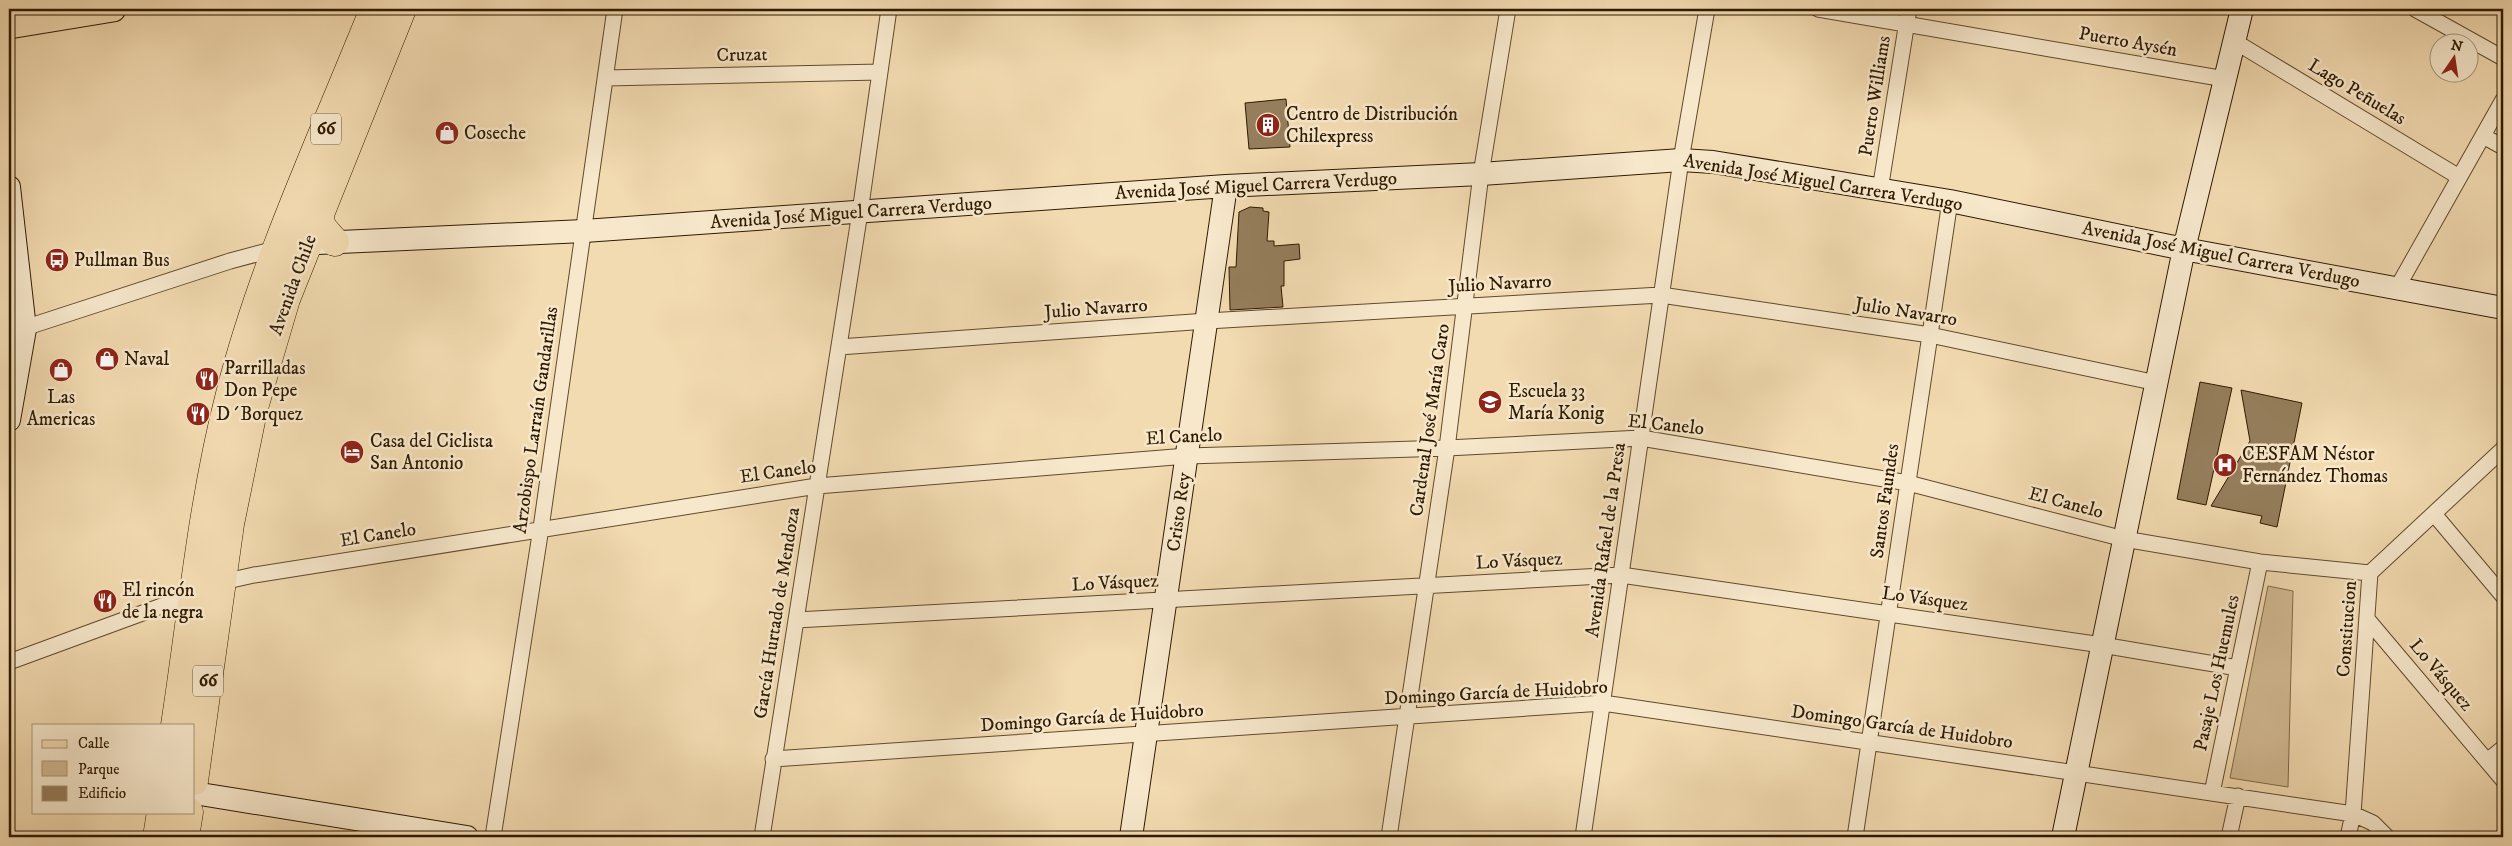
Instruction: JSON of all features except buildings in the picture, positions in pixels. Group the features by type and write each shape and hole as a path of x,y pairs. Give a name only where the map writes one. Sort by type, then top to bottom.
{"highway":[{"name":"Avenida Chile","path":"175,724 202,534 218,442 244,343 278,249 374,9"},
{"name":"Avenida Chile","path":"195,774 240,467 253,411 271,346 307,244 402,9"},
{"path":"319,214 322,227 335,242"},
{"path":"158,837 161,814"},
{"path":"185,837 189,814"}],"main road":[{"path":"9,26 113,9"}],"street":[{"name":"Arzobispo Larraín Gandarillas","path":"493,837 616,9"},
{"name":"García Hurtado de Mendoza","path":"762,837 860,212 889,9"},
{"name":"Cardenal José María Caro","path":"1389,837 1447,448 1482,174 1508,9"},
{"name":"Avenida Rafael de la Presa","path":"1583,837 1681,160 1707,9"},
{"name":"Puerto Aysén","path":"1818,9 1908,16 2225,79"},
{"path":"2063,837 2184,249 2242,9"},
{"path":"2415,9 2503,58"},
{"name":"Puerto Williams","path":"1880,190 1908,16"},
{"name":"Lago Peñuelas","path":"2234,41 2459,177"},
{"name":"Cruzat","path":"606,78 880,72"},
{"path":"2396,288 2503,100"},
{"path":"2483,136 2503,147"},
{"name":"Avenida José Miguel Carrera Verdugo","path":"17,331 220,264 278,249 307,244 584,231 1226,186 1482,174 1681,160 1713,162 1950,201 2184,249 2503,308"},
{"name":"Cristo Rey","path":"1131,837 1226,186"},
{"path":"9,187 17,331 9,420"},
{"name":"Santos Faundes","path":"1855,837 1950,201"},
{"name":"Julio Navarro","path":"839,347 1207,321 1662,295 1930,335 2157,383"},
{"name":"El Canelo","path":"9,662 195,594 223,581 540,528 817,486 1187,456 1447,448 1641,438 1908,483 2124,539 2260,562 2370,573"},
{"name":"Constitucion","path":"2348,837 2353,814 2370,573 2503,450"},
{"path":"2434,514 2503,596"},
{"name":"Pasaje Los Huemules","path":"2212,792 2260,562"},
{"name":"Lo Vásquez","path":"796,620 1621,575 2238,668"},
{"name":"Lo Vásquez","path":"2368,620 2503,780"},
{"name":"Domingo García de Huidobro","path":"774,760 1407,718 1602,703 2353,814 2373,823 2387,837"},
{"path":"2487,761 2503,748"},
{"path":"195,793 467,837"},
{"path":"2230,837 2238,796"}],"green space":[{"path":"2268,586 2293,591 2288,787 2230,778"}],"place":[{"name":"Centro de Distribución Chilexpress","path":"1268,125"},
{"name":"Coseche","path":"447,133"},
{"name":"Pullman Bus","path":"57,260"},
{"name":"Naval","path":"107,359"},
{"name":"Las Americas","path":"61,370"},
{"name":"Parrilladas Don Pepe","path":"207,379"},
{"name":"Escuela 33 María Konig","path":"1490,402"},
{"name":"D´Borquez","path":"198,414"},
{"name":"Casa del Ciclista San Antonio","path":"352,452"},
{"name":"CESFAM Néstor Fernández Thomas","path":"2225,465"},
{"name":"El rincón de la negra","path":"105,601"}]}
